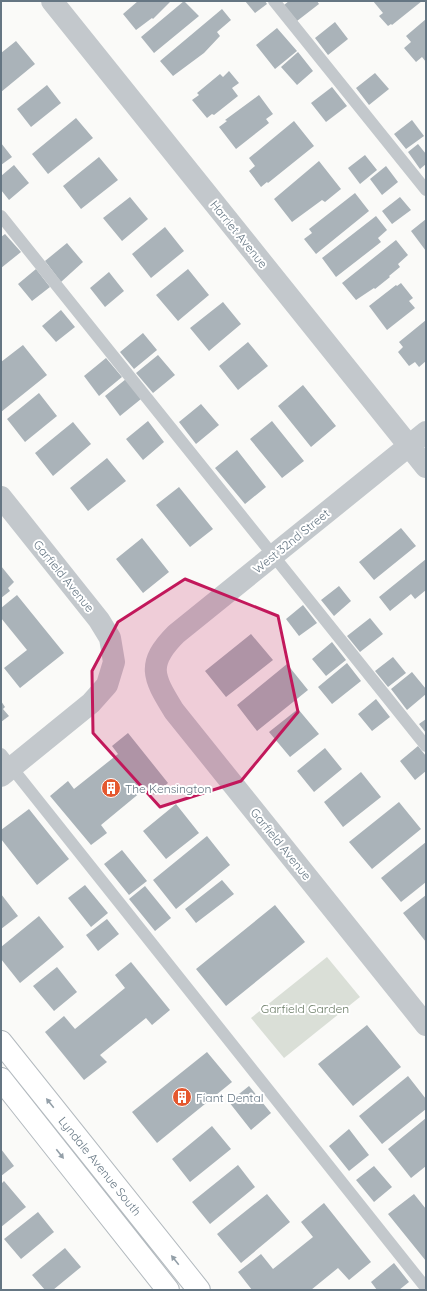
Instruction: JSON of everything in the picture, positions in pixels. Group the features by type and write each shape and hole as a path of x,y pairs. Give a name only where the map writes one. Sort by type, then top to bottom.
{"main road":[{"name":"Lyndale Avenue South","path":"1,1042 199,1290"},
{"name":"Lyndale Avenue South","path":"1,1079 168,1290"}],"street":[{"name":"Harriet Avenue","path":"52,1 426,467"},
{"name":"West 32nd Street","path":"160,654 176,634 426,432"},
{"name":"Garfield Avenue","path":"1,497 99,620 110,638 114,662 107,685 90,703 5,766"},
{"name":"Garfield Avenue","path":"160,654 155,673 160,688 174,711 426,1025"}],"lane":[{"path":"274,1 426,190"},
{"path":"1,216 426,746"},
{"path":"5,766 426,1288"}],"highlighted area":[{"path":"185,579 278,616 298,712 241,781 160,807 93,733 92,671 118,622"}],"green space":[{"name":"Garfield Garden","path":"327,957 360,997 284,1058 251,1018"}],"building":[{"path":"138,1 171,1 153,19 152,18 136,30 123,14"},
{"path":"184,1 199,16 154,53 141,37"},
{"path":"245,1 265,1 267,4 255,13"},
{"path":"289,1 317,1 319,4 297,21 284,5"},
{"path":"373,1 422,1 392,25 391,24 388,26 379,16 383,13"},
{"path":"222,9 231,20 217,32 220,36 204,53 173,76 160,61"},
{"path":"426,19 426,62 422,57 416,62 404,48 411,42 406,36"},
{"path":"335,22 348,39 328,55 315,38"},
{"path":"277,28 297,51 275,69 256,45"},
{"path":"16,41 35,64 1,92 1,53"},
{"path":"298,52 313,71 297,85 281,67"},
{"path":"229,71 239,83 232,88 238,96 214,115 212,114 207,118 192,100 199,95 197,93 220,74 223,77"},
{"path":"375,73 389,89 369,105 356,88"},
{"path":"47,85 61,103 31,127 17,109"},
{"path":"332,87 347,106 326,122 311,103"},
{"path":"259,95 273,114 266,119 269,123 236,149 219,127 227,121 225,120"},
{"path":"76,118 93,138 48,174 32,154"},
{"path":"412,120 424,136 406,149 394,134"},
{"path":"294,121 314,146 261,187 249,171 255,166 249,158"},
{"path":"1,143 12,157 1,165"},
{"path":"418,144 426,154 426,164 420,169 408,152"},
{"path":"365,155 377,170 360,184 348,168"},
{"path":"99,157 118,180 81,209 63,186"},
{"path":"319,161 341,189 325,202 322,200 292,222 274,199"},
{"path":"14,165 29,183 9,200 1,190 1,176"},
{"path":"386,166 398,182 382,195 370,179"},
{"path":"355,193 369,211 316,254 304,239 312,233 309,229"},
{"path":"130,197 148,219 122,241 103,218"},
{"path":"400,197 411,210 392,224 382,211"},
{"path":"376,216 387,230 378,238 381,242 336,277 322,258"},
{"path":"426,219 426,251 411,231"},
{"path":"165,227 184,251 151,278 132,254"},
{"path":"5,234 21,252 1,268 1,237"},
{"path":"396,240 408,255 398,264 400,267 375,289 374,288 356,300 342,283"},
{"path":"67,243 83,262 61,282 45,261"},
{"path":"36,269 50,287 32,301 18,284"},
{"path":"188,269 209,295 178,321 156,295"},
{"path":"109,272 124,291 105,307 90,288"},
{"path":"401,283 413,298 409,301 415,308 387,330 369,306 396,285 397,286"},
{"path":"223,302 241,324 209,351 190,328"},
{"path":"61,310 75,327 56,342 42,326"},
{"path":"426,320 426,361 419,367 415,362 409,366 398,352 403,347 399,342"},
{"path":"143,333 157,350 134,369 120,352"},
{"path":"248,342 268,366 238,390 219,366"},
{"path":"23,345 47,375 1,412 1,362"},
{"path":"158,355 175,375 153,393 136,373"},
{"path":"106,358 122,377 99,396 84,376"},
{"path":"126,379 141,399 120,416 105,396"},
{"path":"303,385 336,426 311,447 278,406"},
{"path":"39,393 57,416 25,442 7,419"},
{"path":"201,404 219,425 196,444 179,422"},
{"path":"148,421 164,442 143,460 126,439"},
{"path":"272,421 304,461 282,478 250,439"},
{"path":"73,422 91,444 53,476 35,453"},
{"path":"237,450 266,487 245,504 215,468"},
{"path":"107,458 126,481 88,511 70,488"},
{"path":"179,487 213,529 190,547 156,505"},
{"path":"401,528 416,546 374,580 359,562"},
{"path":"142,538 169,572 143,593 116,559"},
{"path":"426,559 426,590 415,599 411,594 390,611 379,597"},
{"path":"1,566 14,582 8,588 10,591 1,598"},
{"path":"339,586 351,601 334,616 321,600"},
{"path":"17,595 64,653 20,688 4,668 27,650 1,618 1,608"},
{"path":"303,605 317,623 299,636 286,619"},
{"path":"370,618 383,634 360,652 347,636"},
{"path":"251,634 273,660 226,697 205,671"},
{"path":"332,642 346,660 326,676 312,659"},
{"path":"393,657 406,673 388,687 375,671"},
{"path":"347,663 361,681 332,704 318,687"},
{"path":"287,664 308,690 257,731 237,705"},
{"path":"412,672 426,689 426,694 407,710 391,689"},
{"path":"376,699 390,717 372,731 358,714"},
{"path":"1,701 5,707 3,709 9,716 1,722"},
{"path":"298,709 319,734 290,757 269,732"},
{"path":"426,719 426,733 419,724"},
{"name":"The Kensington","path":"128,733 168,783 154,795 147,787 101,825 107,833 91,845 50,796 68,781 74,789 118,754 112,746"},
{"path":"418,746 426,756 426,771 415,780 400,761"},
{"path":"325,748 342,769 314,792 297,771"},
{"path":"361,772 381,797 343,827 324,802"},
{"path":"399,802 421,829 372,869 349,842"},
{"path":"176,804 199,833 166,859 143,831"},
{"path":"29,809 69,859 37,885 1,839 1,830"},
{"path":"207,836 230,865 176,909 153,880"},
{"path":"426,842 426,882 401,902 381,878"},
{"path":"122,850 147,881 129,895 104,864"},
{"path":"222,880 234,894 196,923 185,909"},
{"path":"85,885 108,913 91,927 68,898"},
{"path":"145,886 171,918 155,931 129,899"},
{"path":"1,894 18,916 1,929"},
{"path":"426,895 426,942 403,913"},
{"path":"275,905 305,942 226,1006 196,969"},
{"path":"39,916 64,947 20,983 1,959 1,947"},
{"path":"107,919 119,934 98,951 86,935"},
{"path":"131,962 170,1010 152,1025 146,1018 100,1055 107,1062 84,1080 45,1032 64,1016 75,1029 125,988 115,975"},
{"path":"57,967 77,992 54,1011 33,986"},
{"path":"367,1025 401,1067 353,1106 318,1064"},
{"name":"Fiant Dental","path":"207,1052 232,1082 157,1143 132,1112"},
{"path":"408,1076 426,1099 426,1109 382,1144 359,1116"},
{"path":"249,1086 271,1113 251,1130 229,1102"},
{"path":"426,1118 426,1166 411,1178 388,1149"},
{"path":"212,1126 231,1149 190,1182 172,1159"},
{"path":"349,1129 369,1155 349,1171 329,1146"},
{"path":"1,1149 14,1166 1,1176"},
{"path":"238,1165 255,1187 210,1224 192,1202"},
{"path":"374,1166 392,1187 374,1202 356,1180"},
{"path":"4,1181 26,1207 1,1227 1,1184"},
{"path":"267,1194 290,1222 241,1263 217,1234"},
{"path":"414,1194 426,1209 426,1261 388,1214"},
{"path":"324,1203 371,1262 349,1280 338,1268 311,1290 252,1290 238,1272 261,1254 273,1269 313,1237 301,1222"},
{"path":"38,1212 54,1232 21,1259 4,1239"},
{"path":"65,1248 81,1267 53,1290 45,1290 32,1275"},
{"path":"394,1263 409,1282 399,1290 377,1290 371,1282"}],"place":[{"name":"The Kensington","path":"111,788"},
{"name":"Fiant Dental","path":"182,1097"}]}
